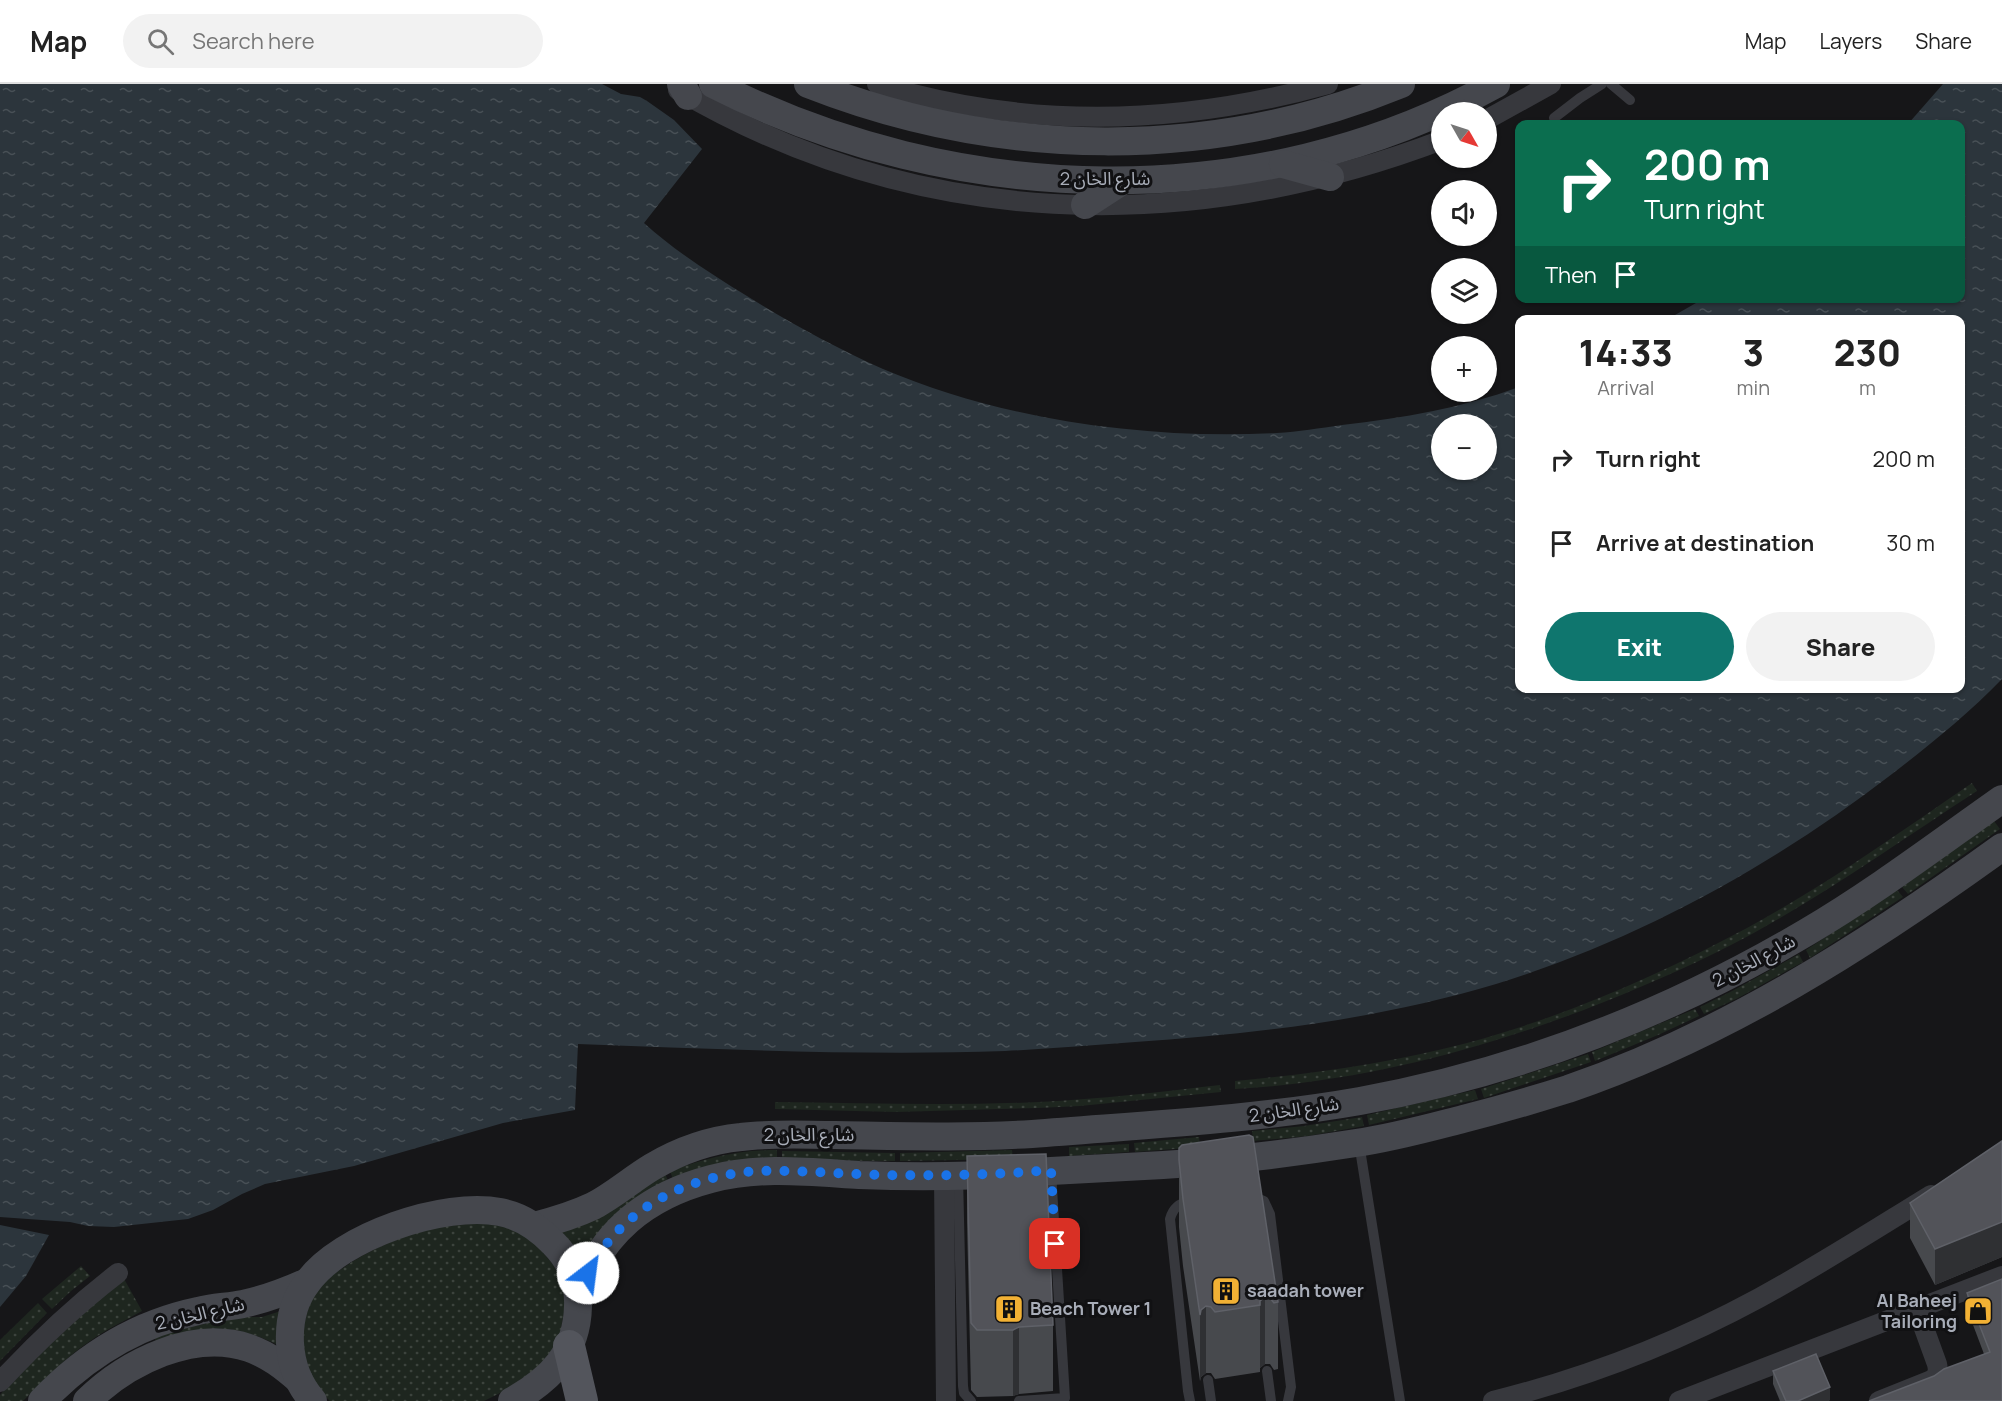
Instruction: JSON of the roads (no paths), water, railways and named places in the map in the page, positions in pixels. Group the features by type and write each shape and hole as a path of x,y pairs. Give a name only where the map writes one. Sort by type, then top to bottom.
{"main road":[{"name":"شارع الخان 2","path":"713,84 760,107 813,128 904,156 993,173 1122,181 1202,176 1281,163 1323,153 1396,129 1446,109 1496,84"},
{"name":"شارع الخان 2","path":"808,84 864,104 939,124 1014,137 1097,142 1182,139 1266,126 1348,104 1401,84"},
{"path":"1281,163 1330,177"},
{"path":"1085,205 1122,181"},
{"name":"شارع الخان 2","path":"534,1226 564,1218 593,1206 649,1169 683,1152 741,1136 783,1134 992,1135 1230,1119 1363,1100 1488,1071 1624,1023 1730,975 1801,936 1850,905 2002,799"},
{"name":"شارع الخان 2","path":"578,1298 594,1262 616,1231 640,1210 699,1182 716,1177 758,1172 951,1176 1051,1170 1169,1169 1268,1160 1359,1143 1446,1123 1558,1092 1679,1043 1743,1012 1827,965 1900,918 2002,847"},
{"path":"306,1391 291,1358 290,1324 296,1302 315,1273 347,1248 381,1231 423,1217 465,1210 486,1210 514,1215 534,1226 561,1251 574,1274 578,1298 575,1329 558,1366 538,1385 512,1401"},
{"name":"شارع الخان 2","path":"42,1401 84,1362 139,1330 178,1315 264,1299 308,1282"},
{"name":"شارع الخان 2","path":"87,1401 112,1379 149,1359 185,1346 204,1343 234,1344 249,1348 277,1362 306,1391"},
{"path":"569,1346 582,1401"}],"street":[{"path":"877,84 969,106 1006,112 1115,118 1223,108 1259,102 1328,84"},
{"path":"1497,114 1551,84"},
{"path":"679,88 758,132 795,148 870,173 987,198 1085,205 1147,204 1232,196 1330,177 1431,144"},
{"path":"945,1401 951,1176"},
{"path":"1493,1401 1577,1376 1640,1353 1700,1327 1759,1298 1943,1187"},
{"path":"0,1382 51,1329 118,1273"},
{"path":"1679,1401 2002,1276"},
{"path":"1879,1401 1929,1381 1938,1372 1938,1364 1917,1309"}],"lane":[{"path":"1554,118 1602,84"},
{"path":"1611,84 1630,100"},
{"path":"1359,1143 1400,1401"},
{"path":"1019,1401 1065,1400 1048,1204 1051,1170"},
{"path":"951,1176 966,1214 963,1386 964,1393 971,1401"},
{"path":"1249,1183 1242,1194 1257,1196 1268,1207 1270,1214 1291,1387 1288,1401"},
{"path":"1190,1401 1170,1219 1176,1207 1193,1197"},
{"path":"1267,1371 1271,1401"},
{"path":"1208,1380 1211,1401"}],"water":[{"path":"0,84 602,84 621,94 640,97 647,101 674,120 702,149 644,223 694,262 780,316 865,361 929,387 1026,414 1076,423 1177,433 1228,434 1293,432 1410,415 1472,402 1497,402 1497,394 1515,388 1515,693 1965,693 1965,315 1675,315 1696,303 1965,303 1965,120 1912,120 1943,84 2002,84 2002,679 1949,728 1892,774 1847,807 1753,869 1653,922 1549,966 1452,996 1363,1016 1317,1023 1181,1039 1005,1051 845,1052 578,1044 575,1110 503,1123 354,1166 265,1184 213,1210 188,1219 114,1227 88,1226 70,1222 0,1217"},
{"path":"0,1225 49,1235 26,1276 0,1307"}],"place":[{"name":"saadah tower","path":"1226,1291"},
{"name":"Beach Tower 1","path":"1009,1309"},
{"name":"Al Baheej Tailoring","path":"1978,1311"}]}
